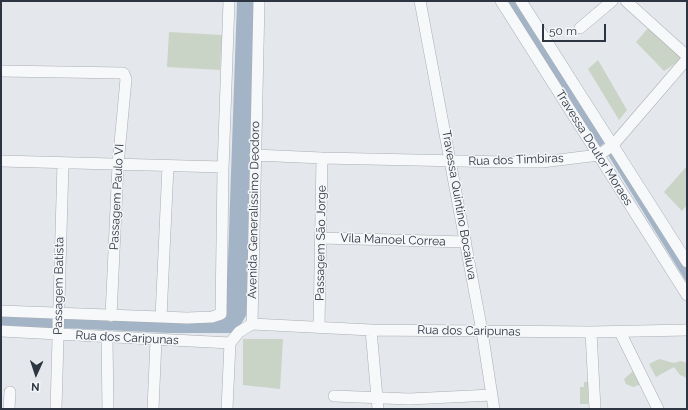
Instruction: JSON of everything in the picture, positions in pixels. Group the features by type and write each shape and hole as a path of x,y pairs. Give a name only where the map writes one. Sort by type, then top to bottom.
{"street":[{"path":"1,161 223,167 229,1"},
{"name":"Avenida Generalíssimo Deodoro","path":"252,324 254,155 259,1"},
{"name":"Travessa Quintino Bocaiuva","path":"420,1 466,242 494,409"},
{"name":"Travessa Doutor Moraes","path":"501,1 687,295"},
{"name":"Travessa Doutor Moraes","path":"521,1 687,262"},
{"path":"580,28 612,1"},
{"path":"626,1 687,56"},
{"name":"Rua dos Timbiras","path":"254,155 451,162 542,162 599,155 613,145 687,59"},
{"name":"Passagem Paulo VI","path":"1,71 123,72 126,79 118,165 111,316"},
{"name":"Passagem São Jorge","path":"319,327 322,158"},
{"name":"Passagem Batista","path":"56,409 63,163"},
{"path":"160,317 168,166"},
{"name":"Rua dos Caripunas","path":"1,311 160,317 212,317 221,314 223,167"},
{"name":"Vila Manoel Correa","path":"321,238 466,242"},
{"path":"227,409 230,343 240,332 252,324"},
{"name":"Rua dos Caripunas","path":"252,324 371,330 591,332 687,330"},
{"path":"371,330 378,404"},
{"name":"Rua dos Caripunas","path":"1,331 230,343"},
{"path":"591,332 595,409"},
{"path":"620,332 658,409"},
{"path":"107,337 108,409"},
{"path":"154,409 156,340"},
{"path":"9,409 10,392"},
{"path":"334,396 378,404 492,395"}],"green space":[{"path":"649,27 682,59 664,71 636,42"},
{"path":"169,32 222,35 220,70 167,67"},
{"path":"598,60 627,110 619,120 588,69"},
{"path":"687,166 687,205 682,211 664,192"},
{"path":"243,339 283,339 280,389 243,385"},
{"path":"659,359 674,363 681,361 687,363 687,378 680,375 674,367 656,377 649,364"},
{"path":"633,371 639,375 639,385 633,387 626,384 624,379"},
{"path":"584,382 589,382 588,404 580,404 580,387 584,387"}],"water":[{"path":"237,1 255,1 247,314 241,324 232,333 169,333 63,328 63,318 219,319 225,299 228,260"},
{"path":"507,1 518,1 607,141 598,148"},
{"path":"613,151 687,268 687,283 608,155"},
{"path":"1,314 52,317 52,329 1,327"}]}
